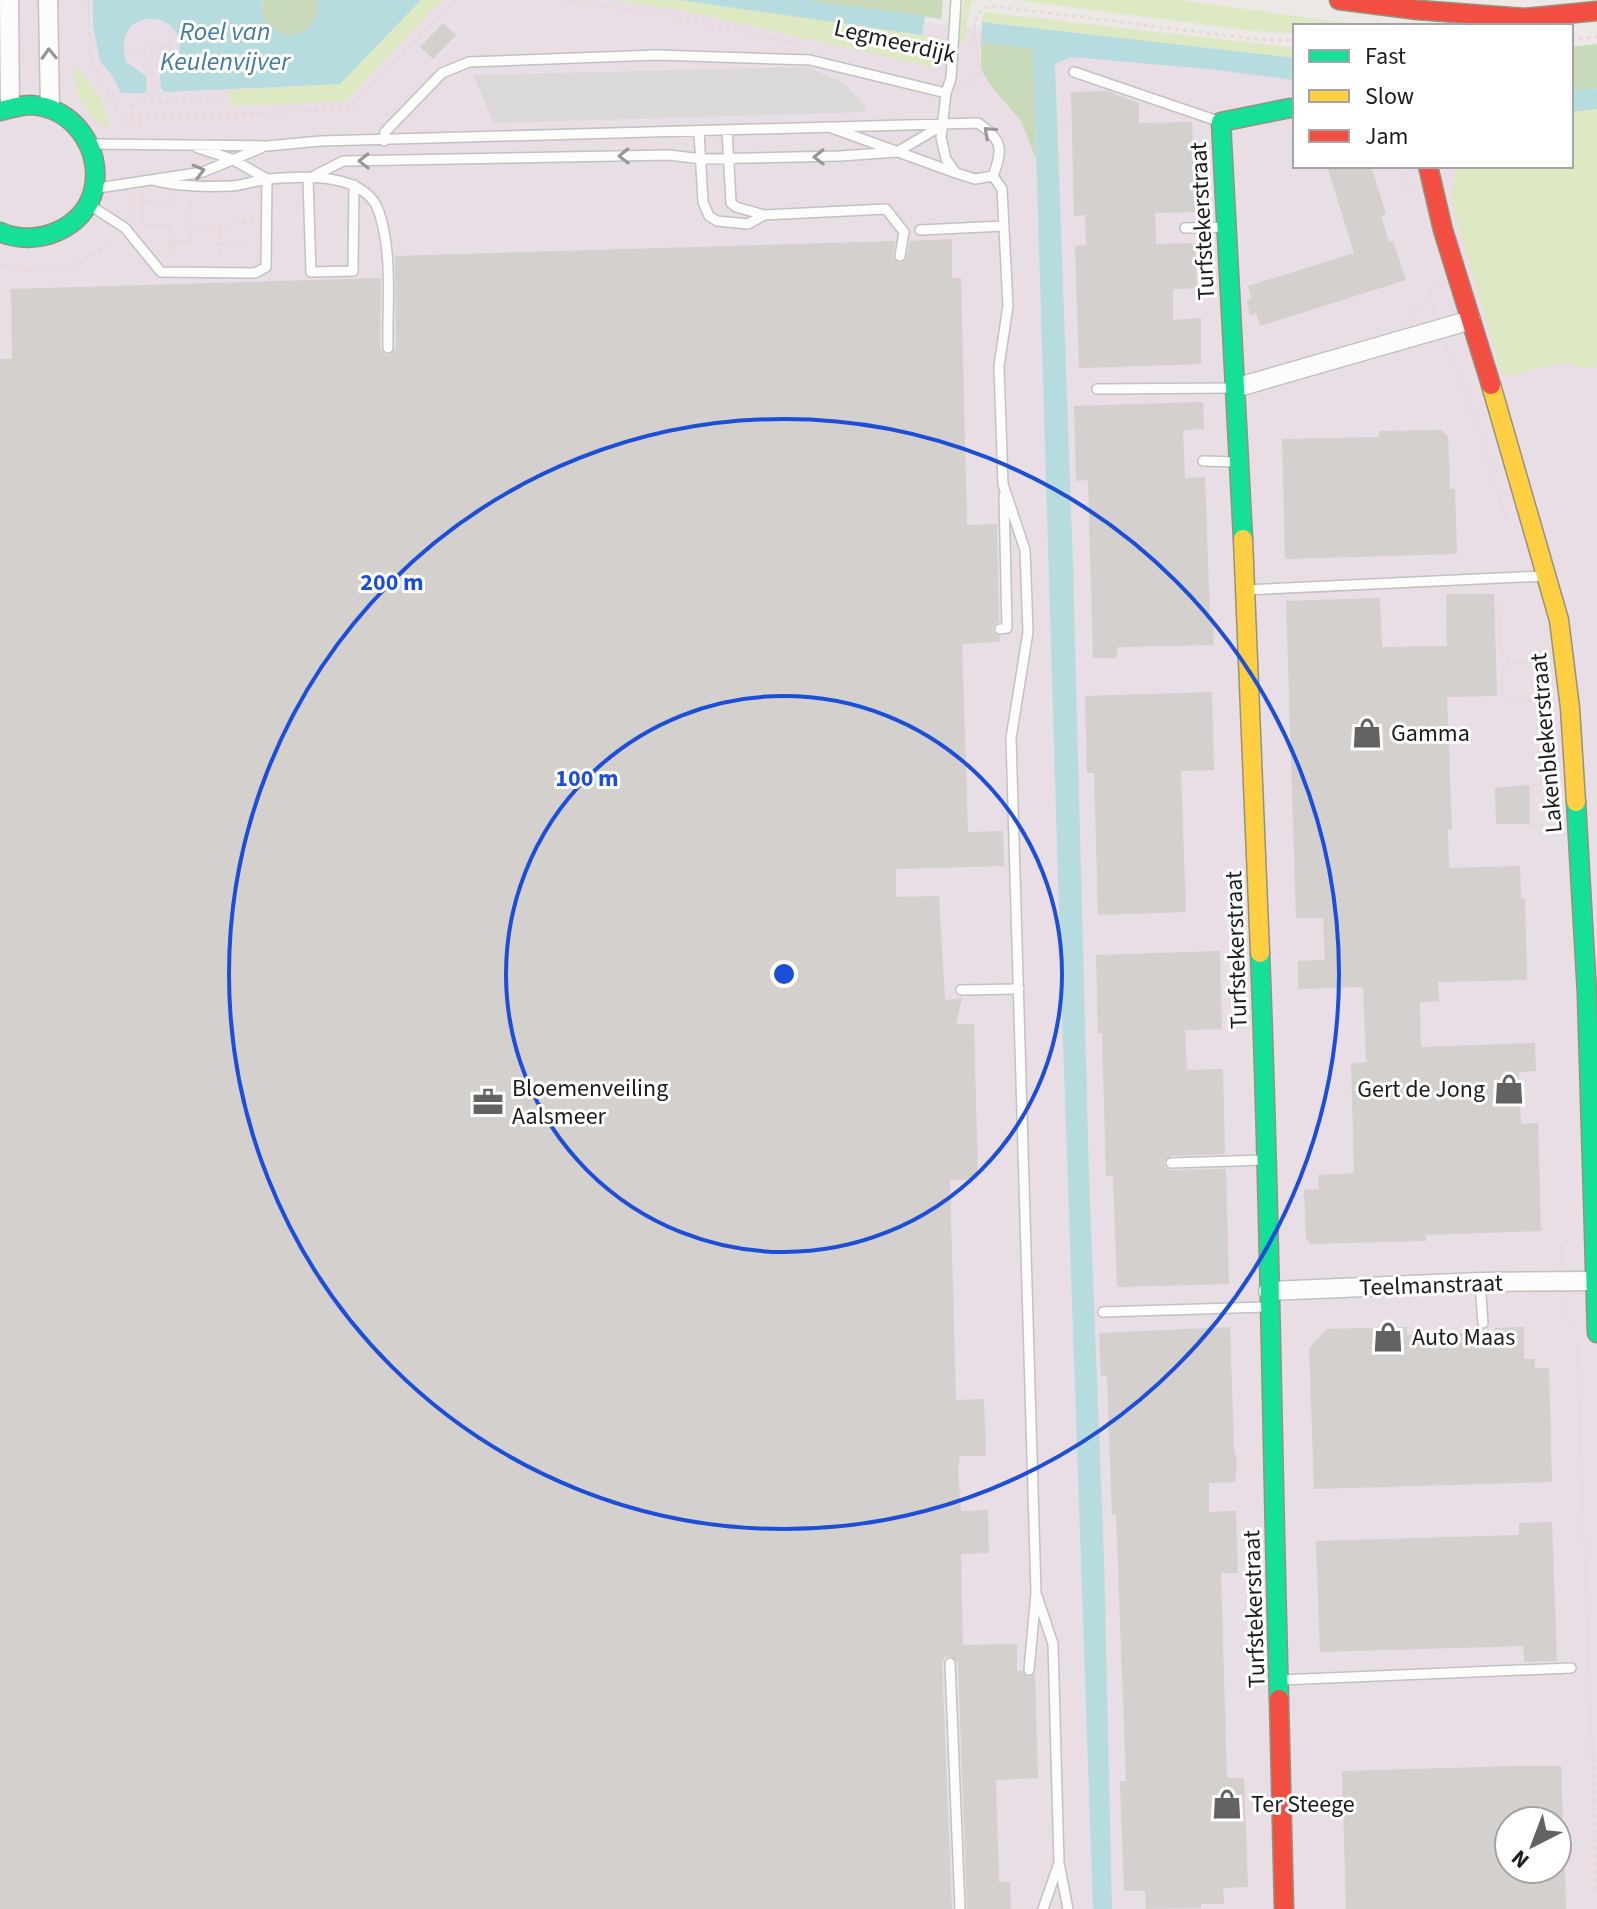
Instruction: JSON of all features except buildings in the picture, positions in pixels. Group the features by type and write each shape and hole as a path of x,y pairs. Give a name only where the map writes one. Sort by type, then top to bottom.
{"street":[{"path":"0,232 23,239 46,237 70,225 92,196 97,166 91,144 74,122 50,108 30,104 5,109 9,0"},
{"path":"48,0 50,108"},
{"path":"1339,0 1420,12 1525,18 1597,11"},
{"name":"Turfstekerstraat","path":"1284,1909 1267,1160 1240,462 1221,122 1290,108"},
{"name":"Lakenblekerstraat","path":"1428,168 1443,230 1559,620 1570,708 1587,990 1597,1333"},
{"path":"1235,388 1471,320"},
{"name":"Teelmanstraat","path":"1268,1299 1480,1282 1596,1281"}],"lane":[{"path":"956,0 951,78 946,93 941,137 946,159 956,173"},
{"path":"0,56 7,26"},
{"path":"384,141 385,132 442,73 469,62 657,55 810,60 946,93"},
{"path":"1074,72 1221,122"},
{"path":"91,144 267,146 321,141 978,123 991,131 999,142 1000,157 993,176"},
{"path":"308,179 343,161 669,155 729,159 897,152 943,125"},
{"path":"825,126 975,179 993,176"},
{"path":"727,130 731,203 736,207 764,215 886,209 904,232 900,256"},
{"path":"699,132 703,202 709,216 717,221 748,224 764,215"},
{"path":"185,144 232,159 267,179"},
{"path":"92,196 152,180 203,172 267,146"},
{"path":"993,176 1002,189 1008,306 999,366 1007,628 1000,629"},
{"path":"92,196 125,228 161,272 262,271 266,267 267,179"},
{"path":"152,180 173,186 235,186 267,179 308,179 354,185 378,208 386,241 388,348"},
{"path":"308,179 311,272 353,271 354,185"},
{"path":"920,230 1004,226"},
{"path":"1185,228 1226,227"},
{"path":"1097,389 1235,388"},
{"path":"1203,461 1240,462"},
{"path":"1003,484 1025,550 1028,632 1011,738 1036,1593 1029,1670"},
{"path":"1244,590 1547,575"},
{"path":"961,990 1019,989"},
{"path":"1171,1163 1267,1160"},
{"path":"1480,1282 1483,1323"},
{"path":"1103,1312 1268,1299"},
{"path":"1036,1593 1053,1644 1059,1863 1068,1909"},
{"path":"950,1663 960,1909"},
{"path":"1280,1680 1571,1668"},
{"path":"1043,1909 1059,1863"}],"path":[{"path":"122,116 349,109 455,0"},
{"name":"Legmeerdijk","path":"560,0 672,16 812,47"},
{"name":"Legmeerdijk","path":"951,78 969,82 976,80 980,72 980,58 974,43 977,14 982,8 993,6 1263,40 1293,40"},
{"path":"126,49 171,46 170,28"},
{"path":"1573,40 1597,37"},
{"path":"151,48 153,103"},
{"path":"134,116 131,104 220,99"},
{"path":"1402,168 1410,193"},
{"path":"143,201 143,225 170,225 170,243 191,241 192,230"},
{"path":"219,226 221,273"},
{"path":"220,245 267,243"},
{"path":"1407,309 1414,314 1422,308 1435,281 1434,267"},
{"path":"1429,296 1449,360 1458,369 1509,524"},
{"path":"1498,605 1501,652 1508,663"},
{"path":"1508,663 1544,663 1542,652"},
{"path":"1508,663 1502,673 1502,698 1550,703"},
{"path":"1558,783 1531,784 1531,825 1561,825"},
{"path":"1572,1231 1571,1240 1561,1250 1560,1314 1571,1324 1577,1337 1597,1894"}],"shaded area":[{"path":"0,0 758,0 1293,72 1293,168 1494,168 1597,339 1597,1909 0,1909"},
{"path":"807,67 845,84 866,108 865,112 494,123 473,75"}],"green space":[{"path":"264,0 318,0 316,17 308,28 298,34 275,32 262,14"},
{"path":"421,0 442,0 346,101 230,106 228,90 340,84"},
{"path":"613,0 682,0 937,37 936,68 676,9"},
{"path":"806,0 943,0 941,19"},
{"path":"964,0 979,0 970,5 964,42 958,45"},
{"path":"1016,0 1179,0 1355,24 1293,24 1293,34"},
{"path":"983,12 1293,48 1293,58 982,22"},
{"path":"981,42 1033,48 1036,159 1021,121 990,85 981,68"},
{"path":"1597,44 1597,88 1573,91 1573,47"},
{"path":"73,63 102,102 108,129 92,116 81,101"},
{"path":"1597,109 1597,366 1586,369 1568,362 1503,377 1451,200 1456,168 1573,168 1573,112"}],"water":[{"name":"Roel van Keulenvijver","path":"93,0 264,0 261,7 265,23 274,30 293,35 301,33 314,21 318,0 421,0 340,84 165,92 161,88 160,75 170,69 176,60 179,38 172,27 162,21 150,19 138,22 129,30 124,43 126,62 146,76 147,90 143,93 121,93 100,61 93,26"},
{"path":"680,0 806,0 925,16 922,35"},
{"path":"982,22 1293,58 1293,80 1071,57 1055,64 1073,565 1089,1177 1104,1558 1112,1909 1093,1909 1033,49 981,42"},
{"path":"1597,88 1597,109 1573,112 1573,91"}],"traffic: fast":[{"path":"0,111 31,105 59,113 81,132 93,158 95,173 89,202 70,224 58,231 29,238 0,232"},
{"path":"1243,539 1221,122 1290,108"},
{"path":"1576,802 1587,994 1597,1333"},
{"path":"1260,953 1279,1699"}],"traffic: slow":[{"path":"1491,385 1559,620 1570,708 1576,802"},
{"path":"1243,539 1260,953"}],"traffic: jam":[{"path":"1339,0 1525,18 1597,11"},
{"path":"1428,168 1443,230 1491,385"},
{"path":"1279,1699 1284,1909"}],"place":[{"name":"Gamma","path":"1367,733"},
{"name":"Gert de Jong","path":"1509,1089"},
{"name":"Bloemenveiling Aalsmeer","path":"488,1102"},
{"name":"Auto Maas","path":"1388,1337"},
{"name":"Ter Steege","path":"1227,1804"}]}
